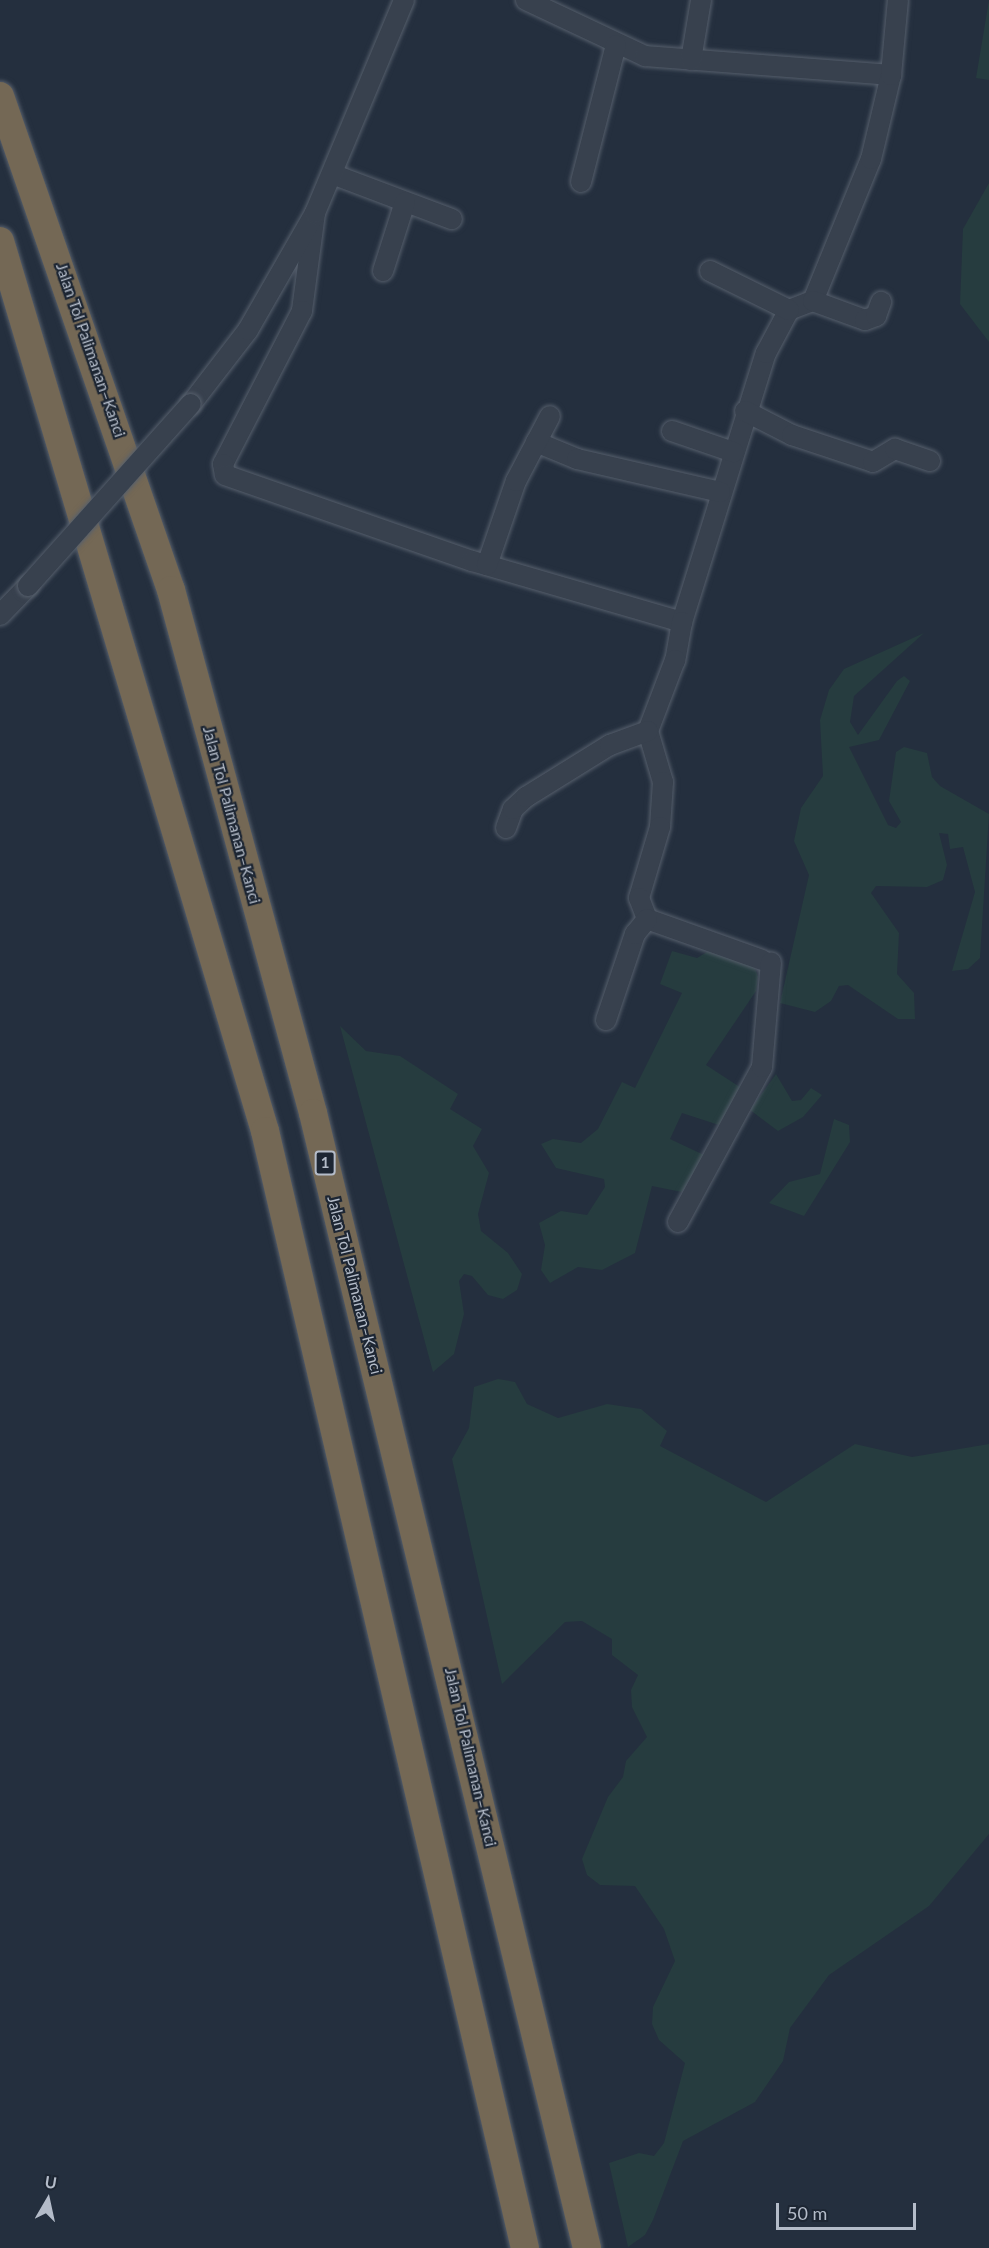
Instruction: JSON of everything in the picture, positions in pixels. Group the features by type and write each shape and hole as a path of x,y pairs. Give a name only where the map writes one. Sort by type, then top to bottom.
{"highway":[{"name":"Jalan Tol Palimanan–Kanci","path":"0,96 171,590 315,1124 588,2248"},
{"path":"0,241 265,1131 525,2248"}],"street":[{"path":"0,615 191,404 248,330 315,213 404,0"},
{"path":"526,0 616,45 645,56 891,75"},
{"path":"691,60 701,0"},
{"path":"813,301 871,159 891,75 898,0"},
{"path":"581,182 616,45"},
{"path":"333,174 452,219"},
{"path":"383,271 405,202"},
{"path":"315,213 302,311 223,472 487,565 682,622"},
{"path":"710,271 789,310"},
{"path":"646,919 639,898 660,827 663,782 648,731 675,660 682,622 745,411 789,310 813,301 865,320 876,316 881,302"},
{"path":"745,411 792,435 873,462 895,449 930,461"},
{"path":"487,565 516,481 550,416"},
{"path":"672,431 733,452"},
{"path":"536,442 577,459 720,492"},
{"path":"506,828 513,809 526,797 610,745 648,731"},
{"path":"646,919 744,950 767,961 762,1067 678,1222"},
{"path":"606,1020 635,934 646,919"}],"green space":[{"path":"989,0 989,80 976,78"},
{"path":"989,183 989,342 960,304 963,229"},
{"path":"924,633 854,696 850,722 858,735 897,681 904,676 910,681 879,740 849,747 888,825 896,828 901,822 889,801 896,752 904,747 927,753 932,777 940,786 989,814 980,958 968,969 952,971 975,892 963,847 950,849 948,834 939,833 947,865 943,880 927,887 876,886 871,893 899,933 897,974 914,993 915,1019 898,1019 848,985 839,986 831,1001 815,1012 780,1003 809,875 794,841 801,808 823,776 820,720 829,690 844,669"},
{"path":"717,946 752,959 758,977 756,991 706,1065 749,1093 725,1127 682,1113 670,1139 706,1156 682,1192 652,1186 635,1253 602,1270 578,1267 550,1283 541,1270 545,1245 539,1223 561,1211 587,1215 605,1187 604,1179 556,1168 541,1144 553,1139 581,1143 598,1129 622,1082 635,1088 682,993 660,984 672,951 697,958"},
{"path":"340,1026 366,1051 400,1056 458,1094 450,1109 482,1129 473,1146 489,1173 478,1214 481,1231 508,1253 522,1274 517,1290 503,1299 488,1295 472,1276 464,1274 459,1281 464,1314 454,1354 433,1372"},
{"path":"776,1074 792,1101 801,1100 811,1088 822,1095 803,1117 778,1131 750,1110"},
{"path":"834,1119 849,1125 850,1142 804,1216 769,1203 789,1182 820,1174"},
{"path":"498,1379 515,1382 527,1404 558,1418 607,1404 641,1409 667,1431 660,1446 766,1502 855,1444 912,1457 989,1444 989,1834 929,1906 829,1975 790,2028 783,2061 755,2102 683,2141 653,2220 645,2235 628,2247 609,2163 639,2153 654,2156 664,2143 685,2063 659,2040 652,2024 653,2007 675,1961 664,1929 635,1886 600,1885 587,1875 582,1859 608,1797 623,1777 626,1761 647,1737 632,1707 631,1690 638,1675 612,1655 612,1639 582,1621 565,1622 502,1684 452,1459 469,1428 474,1387"}]}
